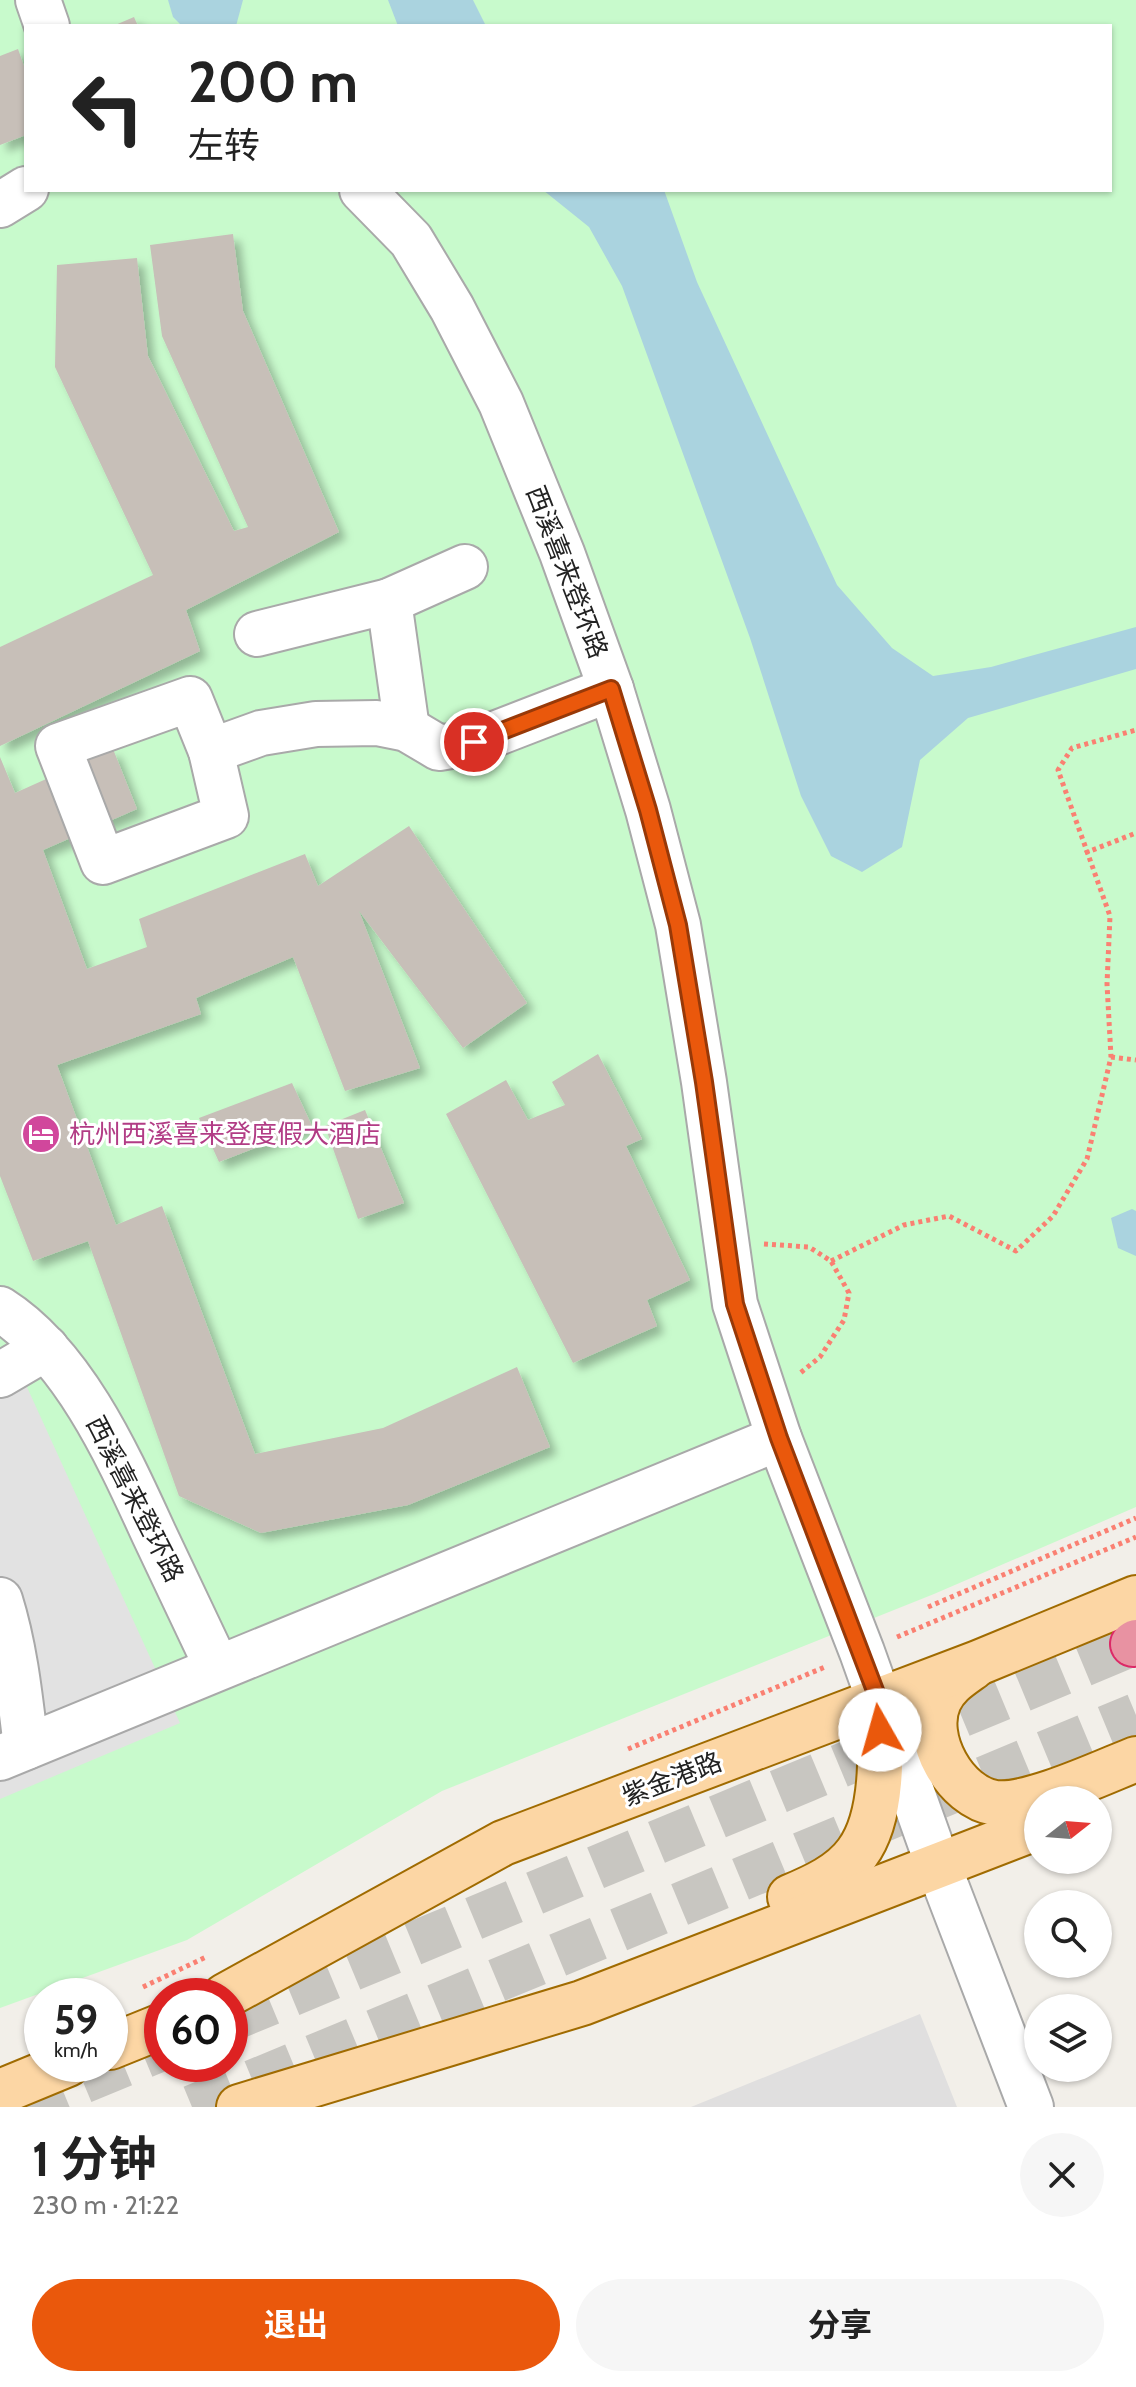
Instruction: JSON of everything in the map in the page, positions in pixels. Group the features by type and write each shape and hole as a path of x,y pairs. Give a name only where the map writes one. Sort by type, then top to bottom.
{"main road":[{"name":"紫金港路","path":"248,1983 503,1843 978,1663 1136,1598"},
{"path":"978,1663 948,1686 937,1704 935,1720 937,1741 946,1763 956,1779 975,1794 994,1803 1016,1802 1136,1759"},
{"path":"419,2053 679,1941 816,1886 841,1869 857,1853 868,1834 871,1821 879,1779 879,1701"},
{"path":"1112,1799 1136,1790"},
{"path":"239,2107 582,2003 1024,1832"},
{"path":"0,2092 24,2082"}],"street":[{"path":"38,0 46,24"},
{"path":"0,205 24,190"},
{"name":"西溪喜来登环路","path":"364,192 411,240 452,308 501,403 562,553 611,689 648,810 678,925 735,1304 773,1419 1031,2107"},
{"path":"257,634 389,601 465,567"},
{"path":"389,601 407,729"},
{"path":"211,751 261,733 316,724 377,723 407,729 439,748 474,742 611,689"},
{"name":"西溪喜来登环路","path":"0,1309 46,1348 86,1402 117,1453 217,1667"},
{"path":"0,1375 46,1348"},
{"path":"0,1600 16,1670 13,1752 217,1667 773,1419"}],"path":[{"path":"831,1261 904,1225 949,1216 1016,1251 1053,1216 1087,1159 1111,1057 1107,984 1110,916 1085,853 1058,770 1072,748 1136,730"},
{"path":"1085,853 1136,833"},
{"path":"1111,1057 1136,1060"},
{"path":"727,1242 809,1247 831,1261 849,1293 844,1320 773,1419"},
{"path":"928,1607 1136,1518"}],"shaded area":[{"path":"16,1363 180,1723 0,1799 0,1369"},
{"path":"920,2014 957,2107 691,2107"}],"green space":[{"path":"0,0 1136,0 1136,1507 934,1594 442,1791 187,1940 82,1978 24,1978 24,1999 0,2008"}],"water":[{"path":"168,0 243,0 237,24 180,24 173,17"},
{"path":"388,0 473,0 485,24 397,24"},
{"path":"545,192 665,192 697,282 837,585 892,648 933,676 991,667 1136,627 1136,669 968,718 920,760 902,847 862,872 831,856 801,796 750,638 622,286 589,227"},
{"path":"1132,1209 1136,1211 1136,1256 1118,1248 1111,1218"}],"building":[{"path":"134,17 137,24 118,24"},
{"path":"18,49 24,66 24,136 0,145 0,56"},
{"path":"233,234 243,311 339,532 186,610 200,651 0,746 0,647 153,575 55,367 57,265 137,258 148,356 234,531 248,527 162,336 150,245"},
{"name":"杭州西溪喜来登度假大酒店","path":"113,749 137,809 43,850 87,969 147,947 139,919 305,854 318,886 409,826 527,1003 463,1048 359,911 420,1068 345,1091 293,957 196,998 201,1014 57,1065 116,1225 162,1206 255,1454 383,1428 517,1367 550,1447 408,1505 261,1533 179,1496 88,1241 33,1261 0,1176 0,757 15,793"},
{"path":"598,1054 642,1139 626,1146 690,1280 647,1300 657,1326 573,1363 446,1114 506,1080 528,1120 565,1105 552,1082"},
{"path":"292,1083 312,1126 219,1162 199,1118"},
{"path":"365,1110 404,1203 358,1219 325,1126"}],"tunnel":[{"path":"248,2013 1133,1644"},
{"path":"192,2107 1136,1715"},
{"path":"22,2107 144,2056"}],"place":[{"name":"杭州西溪喜来登度假大酒店","path":"41,1134"}],"route":[{"path":"474,742 611,689 648,810 678,925 725,1221 735,1304 779,1438 879,1701 880,1730"}]}
